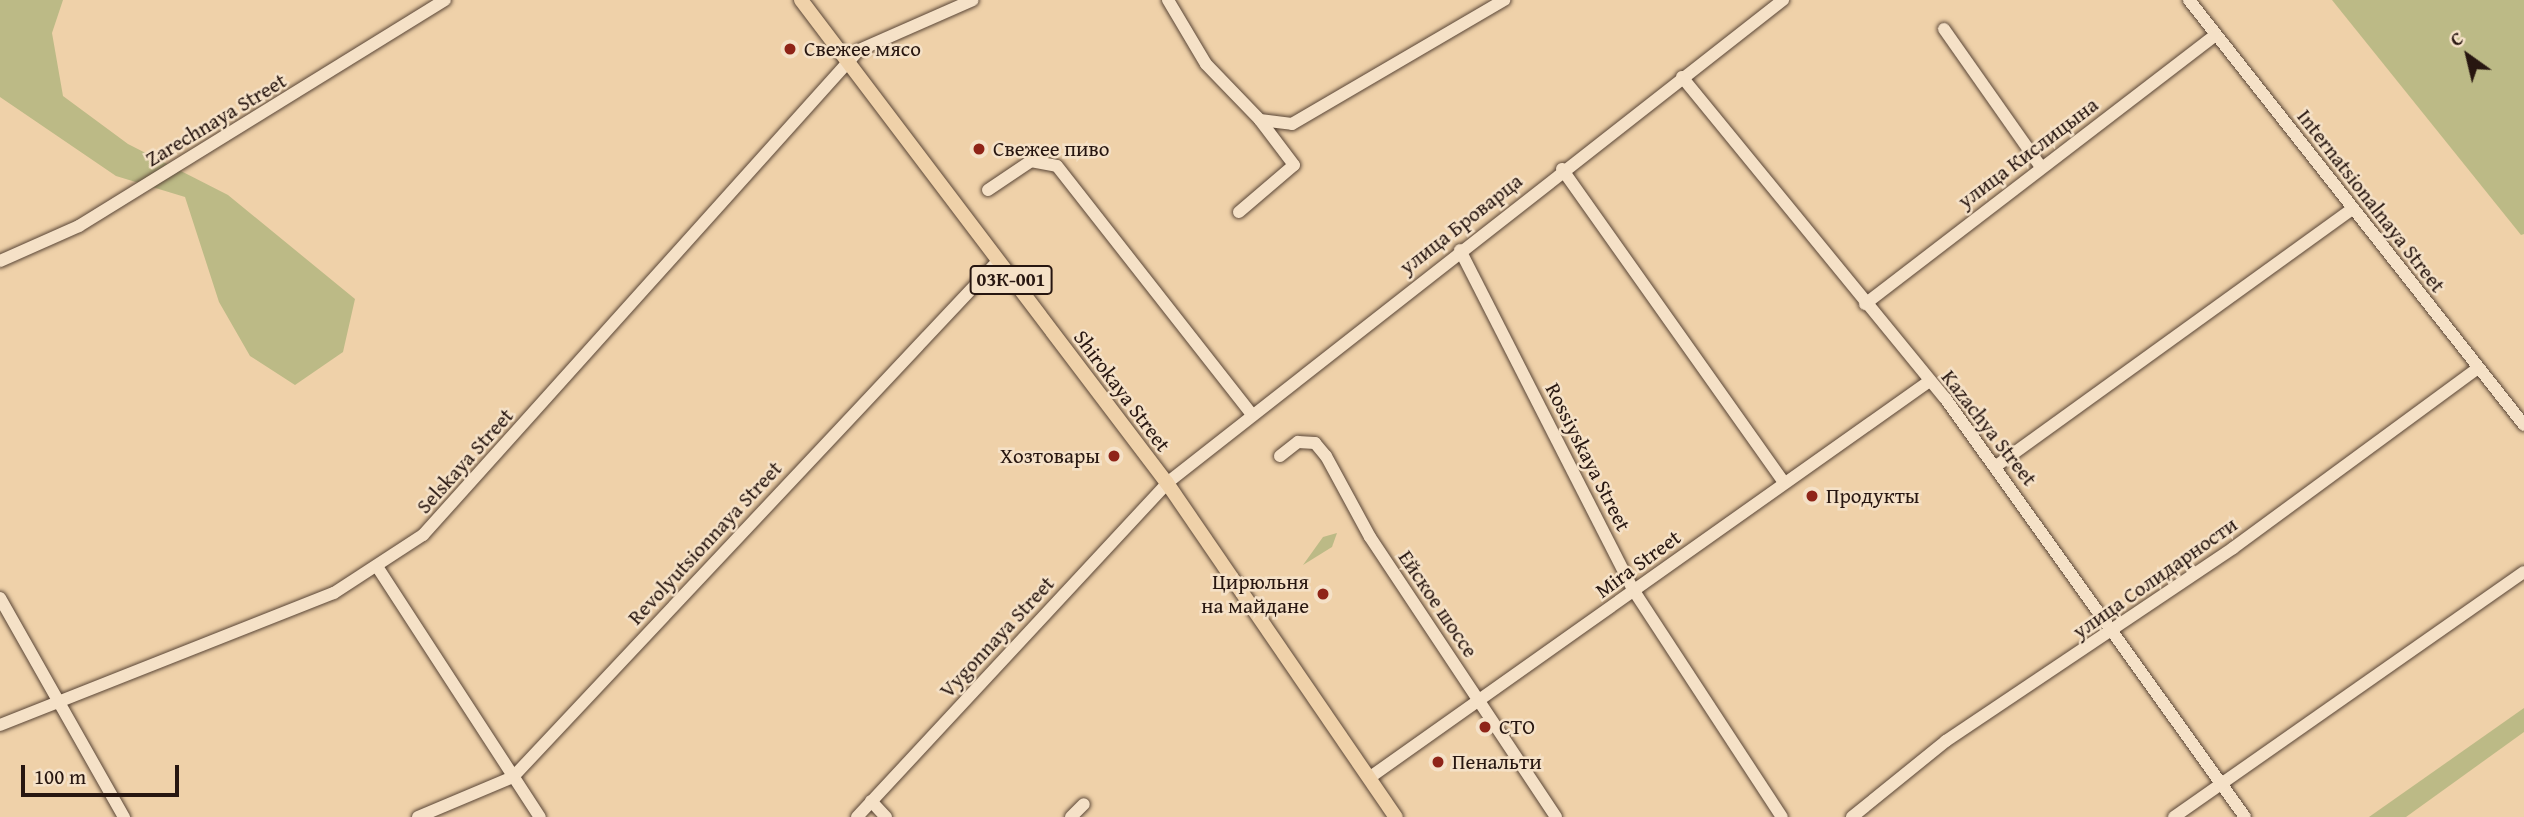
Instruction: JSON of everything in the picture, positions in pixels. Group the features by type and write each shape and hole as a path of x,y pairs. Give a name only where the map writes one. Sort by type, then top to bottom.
{"main road":[{"name":"Shirokaya Street","path":"801,0 845,65 1167,483 1396,817"}],"street":[{"name":"Zarechnaya Street","path":"0,261 79,226 445,0"},
{"path":"845,65 877,37 973,0"},
{"path":"1168,0 1206,64 1260,120 1294,165 1239,212"},
{"path":"1260,120 1306,119 1504,0"},
{"name":"улица Броварца","path":"1167,483 1562,169 1783,0"},
{"name":"Internatsionalnaya Street","path":"2189,0 2524,425"},
{"path":"1944,29 2041,167"},
{"name":"улица Кислицына","path":"1865,304 2216,36"},
{"name":"Selskaya Street","path":"0,725 58,699 334,593 378,568 457,499 845,65"},
{"name":"Kazachya Street","path":"1682,77 1996,466 2245,817"},
{"path":"988,190 1031,161 1057,166 1252,415"},
{"path":"1562,169 1784,482"},
{"path":"1996,466 2352,209"},
{"name":"Rossiyskaya Street","path":"1460,250 1634,591 1783,817"},
{"name":"Revolyutsionnaya Street","path":"418,817 513,777 997,262"},
{"name":"улица Солидарности","path":"1852,817 1946,741 2113,631 2478,368"},
{"name":"Mira Street","path":"1370,778 1928,382"},
{"name":"Ейское шоссе","path":"1280,456 1298,442 1315,443 1556,817"},
{"name":"Vygonnaya Street","path":"857,817 1167,483"},
{"path":"378,568 540,817"},
{"path":"2174,817 2524,572"},
{"path":"0,598 124,817"},
{"path":"871,801 886,817"},
{"path":"1071,817 1084,804"}],"shaded area":[{"path":"0,0 63,0 52,33 63,96 128,144 228,195 355,299 343,352 295,385 250,356 219,302 185,197 116,176 0,97"},
{"path":"2332,0 2524,0 2524,234 2521,235"},
{"path":"1337,533 1332,547 1303,565 1323,537"},
{"path":"2524,708 2524,732 2406,817 2369,817"}],"place":[{"name":"Свежее мясо","path":"790,49"},
{"name":"Свежее пиво","path":"979,149"},
{"name":"Хозтовары","path":"1114,456"},
{"name":"Продукты","path":"1812,496"},
{"name":"Цирюльня на майдане","path":"1323,594"},
{"name":"СТО","path":"1485,727"},
{"name":"Пенальти","path":"1438,762"}]}
